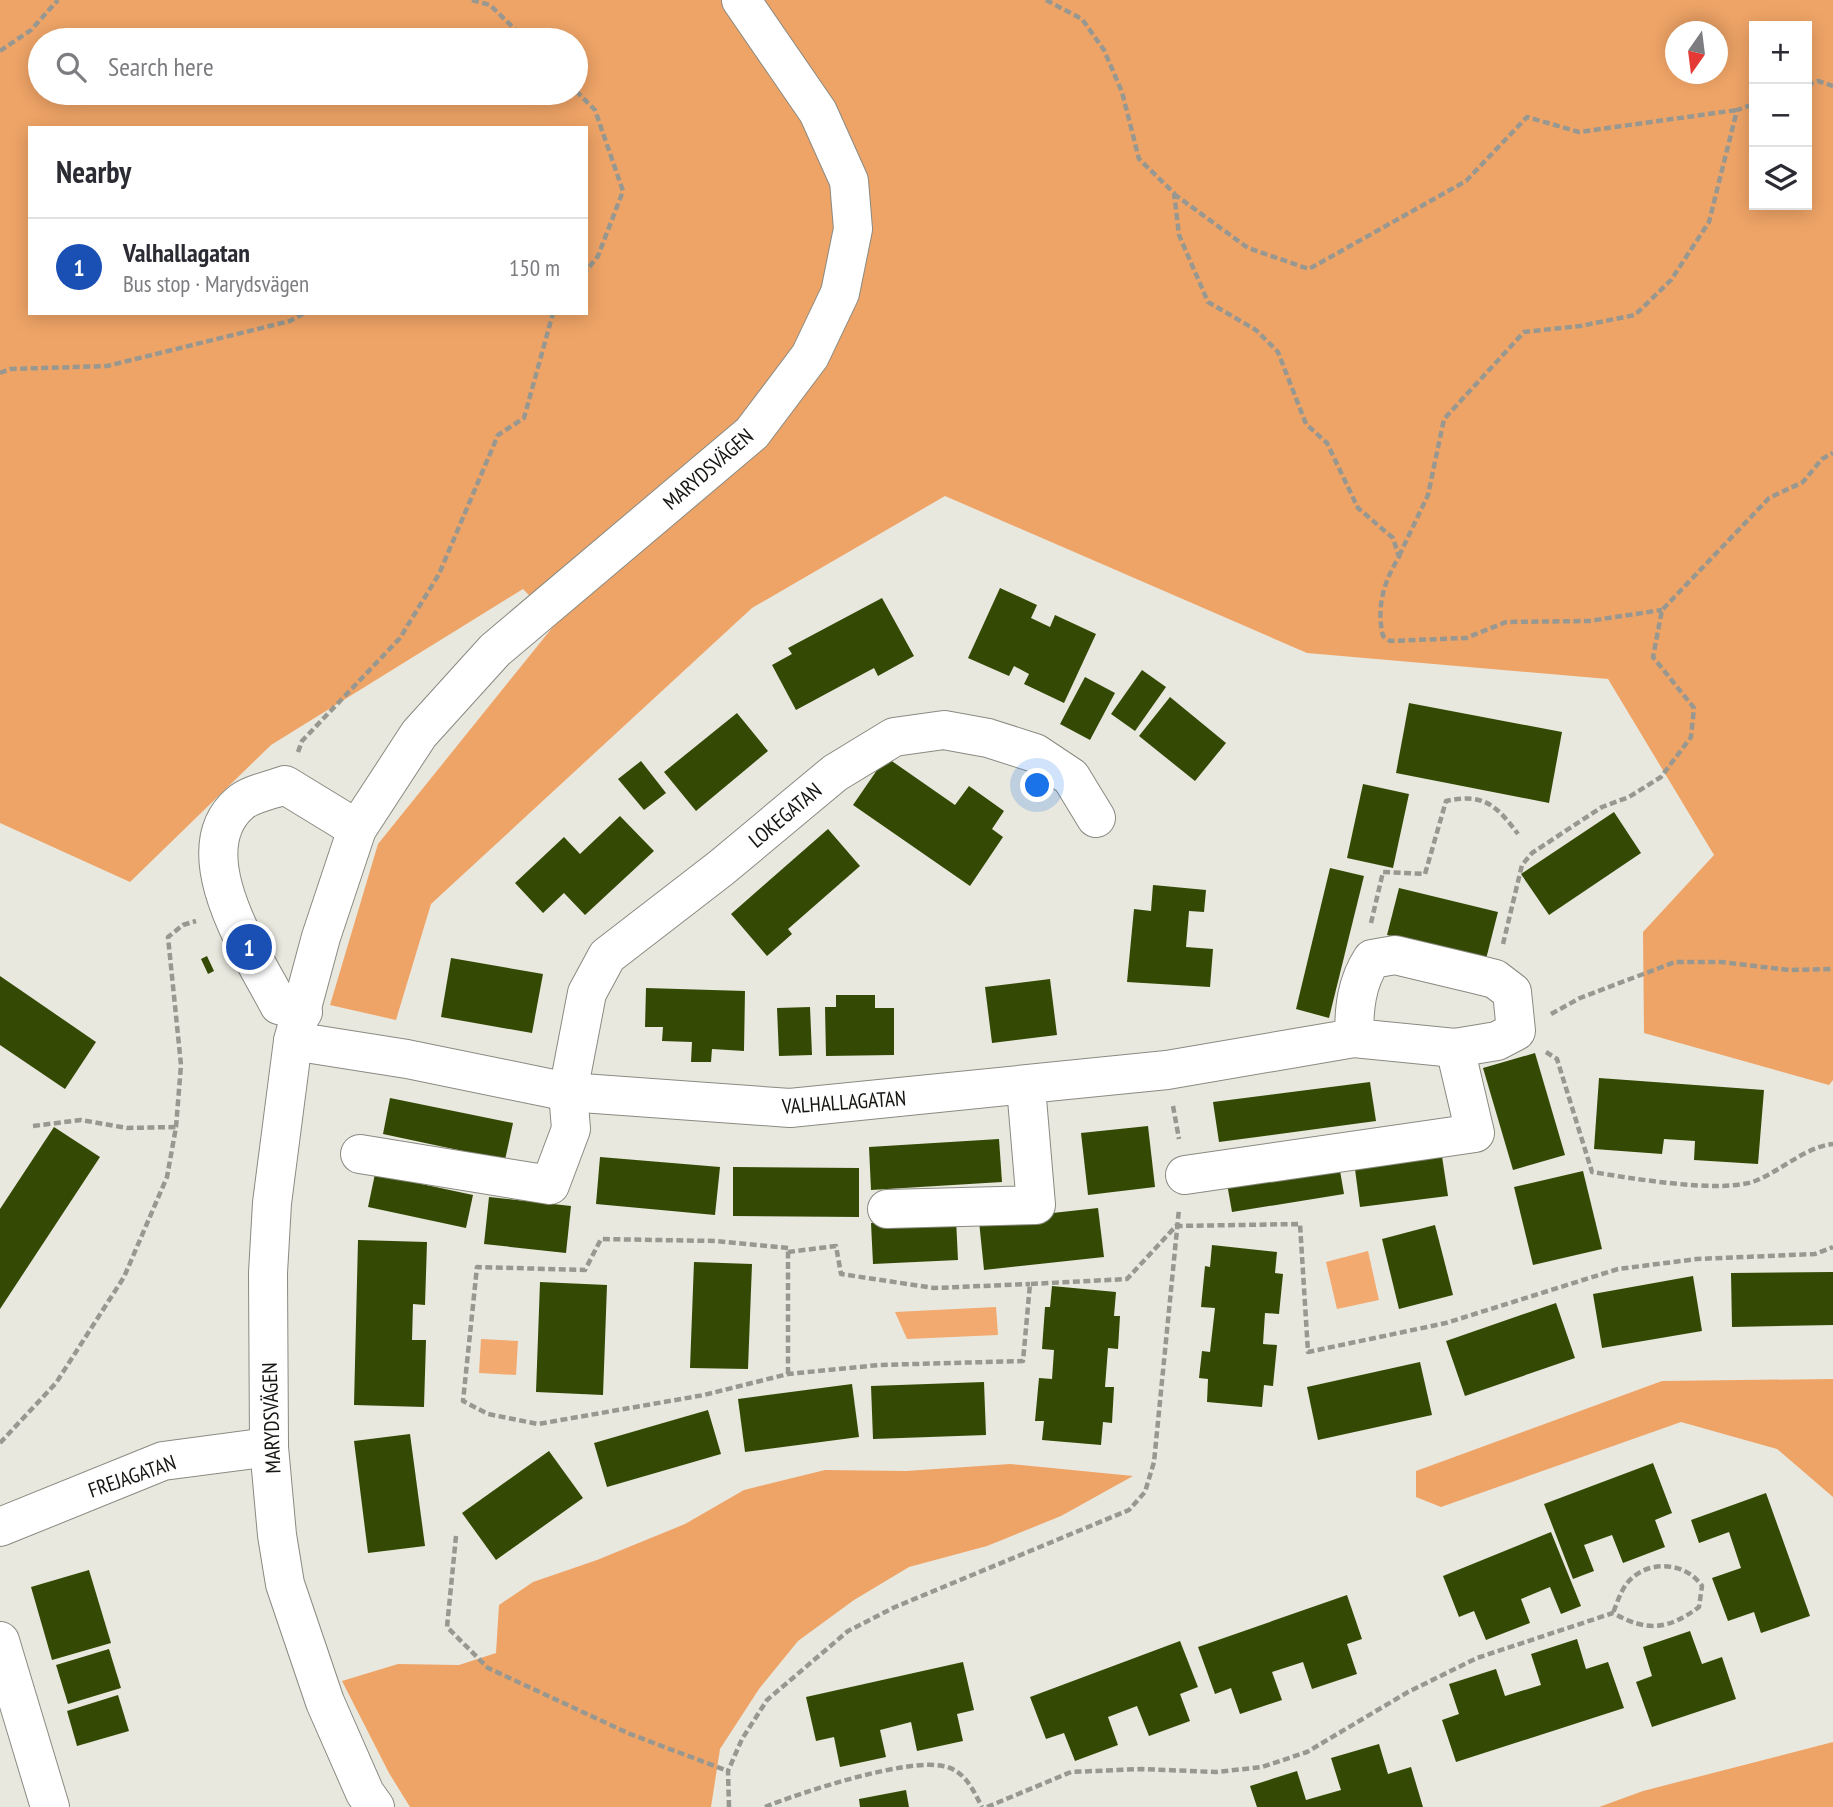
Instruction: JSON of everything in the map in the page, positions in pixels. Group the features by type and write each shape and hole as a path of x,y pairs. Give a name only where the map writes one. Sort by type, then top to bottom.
{"street":[{"name":"MARYDSVÄGEN","path":"375,1807 365,1793 325,1702 285,1584 269,1447 268,1273 272,1203 298,1027 321,937 357,829 419,734 495,650 752,433 810,356 840,293 853,229 849,181 818,111 740,0"},
{"name":"LOKEGATAN","path":"360,1154 550,1185 571,1129 568,1092 587,993 607,956 721,868 835,773 894,737 944,730 988,738 1035,753 1071,777 1096,818"},
{"path":"298,1027 279,1005 223,891 216,854 223,829 240,803 285,785 357,829"},
{"path":"1353,1038 1354,1009 1362,974 1372,959 1395,955 1495,979 1512,992 1516,1031"},
{"name":"VALHALLAGATAN","path":"298,1027 407,1059 568,1092 790,1108 1026,1087 1167,1070 1353,1038 1455,1048 1497,1041 1516,1031"},
{"path":"1185,1175 1475,1133 1455,1048"},
{"path":"887,1209 1036,1205 1026,1087"},
{"name":"FREJAGATAN","path":"0,1527 163,1461 269,1447"},
{"path":"0,1641 50,1807"}],"path":[{"path":"33,28 58,0"},
{"path":"472,0 490,5 514,28"},
{"path":"1045,0 1082,19 1104,50 1122,92 1139,159 1174,193 1248,248 1309,269 1466,181 1527,117 1578,132 1737,110 1749,106"},
{"path":"0,51 28,32"},
{"path":"1810,84 1818,81 1833,86"},
{"path":"588,102 596,110 623,191 598,256 588,268"},
{"path":"1662,610 1589,621 1506,622 1466,638 1390,641 1383,636 1380,622 1382,597 1388,575 1428,495 1444,419 1524,332 1580,326 1635,315 1671,280 1709,222 1737,110"},
{"path":"1174,193 1178,235 1208,302 1256,330 1278,352 1306,424 1327,443 1358,508 1393,538 1399,557"},
{"path":"0,373 10,369 107,366 290,321 300,315"},
{"path":"285,785 302,741 400,638 439,574 498,435 524,418 552,315"},
{"path":"1495,979 1522,865 1532,853 1602,807 1629,797 1661,777 1691,737 1694,708 1653,657 1662,610 1769,498 1803,482 1822,459 1833,453"},
{"path":"1372,959 1371,922 1383,872 1425,874 1446,801 1479,798 1502,813 1518,834"},
{"path":"0,1443 56,1382 124,1277 167,1177 176,1127 181,1065 168,937 183,925 201,919"},
{"path":"1833,969 1788,970 1721,962 1675,962 1580,999 1516,1031 1557,1059 1592,1172 1727,1186 1753,1182 1819,1146 1833,1144"},
{"path":"33,1126 81,1120 127,1128 176,1127"},
{"path":"788,1252 836,1246 841,1274 934,1288 1127,1279 1176,1226 1300,1223 1308,1352 1446,1323 1618,1269 1697,1259 1815,1254 1833,1247"},
{"path":"729,1807 728,1771 742,1739 766,1700 848,1631 895,1607 1129,1510 1145,1492 1154,1462 1176,1226"},
{"path":"788,1374 788,1248 715,1241 601,1239 585,1270 477,1267 463,1401 488,1414 538,1424 704,1395 788,1374 879,1365 1023,1361 1030,1284"},
{"path":"456,1536 447,1627 488,1668 630,1734 728,1771"},
{"path":"765,1807 827,1786 898,1769 944,1766 967,1779 985,1807 1071,1772 1142,1769 1216,1772 1262,1767 1307,1752 1408,1692 1477,1658 1613,1613 1629,1581 1660,1566 1684,1569 1694,1574 1702,1586 1699,1607 1671,1623 1651,1627 1633,1625 1613,1613"}],"shaded area":[{"path":"0,0 1833,0 1833,1080 1829,1085 1644,1033 1643,932 1714,855 1608,679 1307,653 945,496 752,608 431,904 396,1020 330,1005 378,844 556,623 523,589 271,745 130,882 0,823"},
{"path":"1368,1251 1379,1300 1337,1309 1326,1262"},
{"path":"996,1307 998,1335 907,1339 895,1312"},
{"path":"481,1339 518,1341 516,1375 479,1373"},
{"path":"1833,1379 1833,1497 1777,1449 1681,1422 1441,1507 1416,1497 1416,1471 1662,1381"},
{"path":"1010,1464 1133,1476 1061,1516 987,1546 909,1567 854,1600 798,1641 759,1689 720,1749 711,1807 410,1807 389,1773 342,1681 398,1664 459,1665 496,1653 499,1605 533,1582 597,1560 685,1524 744,1490 825,1470 906,1471"},
{"path":"1833,1742 1833,1807 1599,1807 1643,1791"}],"building":[{"path":"1000,588 1037,605 1031,618 1050,627 1055,615 1096,634 1064,703 1024,684 1029,674 1014,666 1009,676 968,658"},
{"path":"882,598 914,656 878,676 874,668 796,710 772,665 792,654 788,648"},
{"path":"1142,670 1166,687 1135,731 1111,714"},
{"path":"1085,677 1115,693 1090,740 1060,724"},
{"path":"1170,697 1226,743 1195,781 1139,736"},
{"path":"1409,703 1562,732 1549,803 1396,773"},
{"path":"737,713 768,751 696,811 664,772"},
{"path":"886,757 955,805 969,786 1004,811 992,829 1003,837 970,886 853,805"},
{"path":"641,761 666,793 644,810 618,779"},
{"path":"1363,784 1409,794 1393,868 1347,858"},
{"path":"1614,812 1641,853 1549,915 1521,874"},
{"path":"620,816 654,851 585,915 564,893 543,913 515,883 564,837 580,854"},
{"path":"828,829 860,866 788,929 792,934 767,956 731,914"},
{"path":"1330,868 1364,876 1329,1018 1296,1009"},
{"path":"1153,885 1206,890 1204,912 1189,911 1186,947 1213,949 1210,987 1127,982 1134,909 1151,911"},
{"path":"1399,888 1498,912 1486,959 1387,935"},
{"path":"207,956 214,971 208,974 201,959"},
{"path":"451,958 543,974 532,1033 441,1017"},
{"path":"0,976 96,1042 65,1089 0,1045"},
{"path":"1050,979 1057,1035 992,1043 985,987"},
{"path":"646,988 745,991 744,1051 712,1049 711,1062 691,1062 692,1042 662,1041 663,1027 645,1027"},
{"path":"836,995 875,995 875,1008 894,1008 894,1055 826,1056 825,1007 836,1007"},
{"path":"810,1007 812,1055 779,1056 777,1008"},
{"path":"1535,1053 1565,1155 1513,1170 1483,1068"},
{"path":"1599,1078 1764,1090 1758,1164 1694,1160 1695,1141 1664,1139 1662,1154 1594,1149"},
{"path":"1370,1082 1376,1121 1219,1142 1213,1102"},
{"path":"390,1098 513,1123 505,1160 383,1134"},
{"path":"1148,1126 1155,1187 1088,1195 1081,1133"},
{"path":"54,1127 100,1157 0,1309 0,1209"},
{"path":"999,1139 1002,1182 871,1190 869,1147"},
{"path":"1440,1143 1448,1196 1360,1207 1353,1154"},
{"path":"600,1157 720,1167 715,1215 596,1204"},
{"path":"1338,1159 1344,1194 1232,1212 1226,1178"},
{"path":"733,1167 859,1168 859,1217 733,1216"},
{"path":"1583,1171 1602,1249 1533,1265 1514,1187"},
{"path":"375,1174 473,1195 466,1228 368,1207"},
{"path":"489,1197 571,1206 566,1253 484,1244"},
{"path":"1098,1208 1104,1257 984,1270 979,1221"},
{"path":"956,1219 958,1260 873,1264 871,1223"},
{"path":"1435,1225 1453,1295 1399,1309 1382,1239"},
{"path":"358,1240 427,1242 425,1305 413,1304 412,1340 426,1340 424,1407 354,1405"},
{"path":"1212,1245 1277,1252 1275,1273 1283,1274 1279,1314 1265,1313 1263,1344 1277,1345 1273,1386 1264,1385 1262,1407 1207,1402 1208,1379 1199,1378 1202,1351 1210,1352 1215,1308 1201,1307 1205,1266 1210,1267"},
{"path":"694,1262 752,1264 748,1369 690,1368"},
{"path":"1833,1272 1833,1325 1732,1327 1731,1273"},
{"path":"1693,1276 1702,1331 1602,1348 1593,1294"},
{"path":"540,1282 607,1285 603,1395 536,1392"},
{"path":"1052,1286 1116,1292 1114,1316 1120,1316 1118,1349 1108,1348 1105,1387 1114,1387 1112,1423 1103,1422 1101,1445 1042,1440 1044,1421 1035,1421 1039,1378 1052,1379 1054,1350 1042,1349 1045,1307 1050,1307"},
{"path":"1556,1303 1575,1358 1465,1396 1446,1341"},
{"path":"1420,1362 1432,1415 1318,1440 1307,1387"},
{"path":"984,1382 986,1435 873,1439 871,1386"},
{"path":"852,1384 859,1437 745,1452 738,1399"},
{"path":"708,1410 721,1454 607,1487 594,1443"},
{"path":"410,1434 425,1546 368,1553 354,1441"},
{"path":"549,1451 583,1498 496,1560 462,1513"},
{"path":"1653,1463 1672,1513 1655,1520 1665,1547 1623,1563 1612,1535 1584,1545 1594,1571 1573,1579 1544,1504"},
{"path":"1766,1493 1810,1616 1761,1633 1754,1612 1728,1621 1712,1578 1741,1568 1729,1532 1699,1543 1691,1520"},
{"path":"1551,1532 1581,1606 1561,1614 1550,1587 1521,1599 1530,1623 1486,1640 1474,1611 1459,1617 1443,1576"},
{"path":"89,1570 111,1643 52,1660 31,1587"},
{"path":"1347,1595 1362,1639 1347,1644 1357,1674 1312,1689 1303,1662 1272,1672 1282,1700 1240,1714 1231,1688 1215,1694 1198,1647"},
{"path":"1690,1631 1702,1664 1722,1657 1736,1699 1652,1727 1636,1682 1652,1676 1643,1647"},
{"path":"1577,1639 1586,1669 1608,1662 1624,1708 1456,1762 1442,1720 1459,1714 1449,1684 1496,1669 1505,1696 1541,1685 1531,1654"},
{"path":"1180,1641 1198,1687 1180,1694 1190,1721 1149,1736 1137,1706 1108,1717 1118,1745 1075,1761 1064,1733 1046,1739 1030,1697"},
{"path":"109,1649 121,1688 68,1704 56,1665"},
{"path":"963,1662 974,1710 957,1714 963,1741 917,1751 911,1722 880,1730 886,1757 840,1767 834,1737 816,1741 806,1697"},
{"path":"118,1695 129,1731 77,1746 67,1711"},
{"path":"1379,1744 1388,1774 1411,1767 1423,1807 1257,1807 1250,1786 1297,1771 1306,1800 1341,1790 1331,1758"},
{"path":"906,1790 909,1807 860,1807 859,1799"}],"place":[{"name":"Valhallagatan","path":"249,947"}]}
